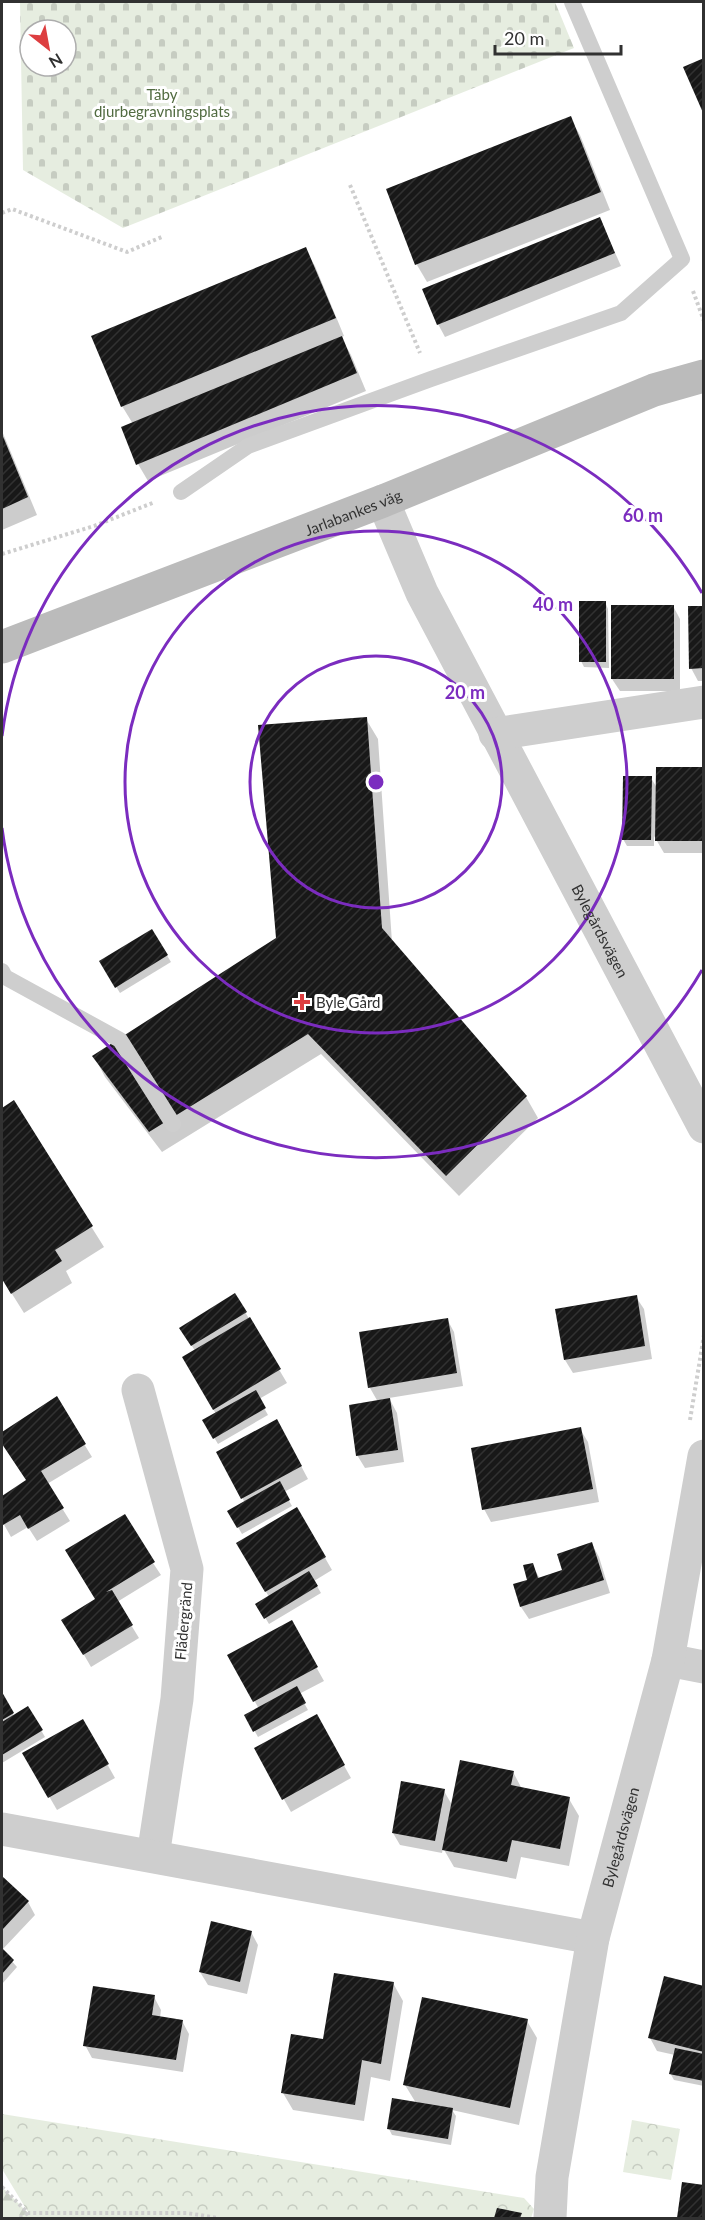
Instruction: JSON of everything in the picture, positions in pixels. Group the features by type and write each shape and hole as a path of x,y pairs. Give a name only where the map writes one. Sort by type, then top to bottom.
{"main road":[{"name":"Jarlabankes väg","path":"2,647 383,501 654,390 704,376"}],"street":[{"name":"Bylegårdsvägen","path":"383,501 422,593 704,1127"},
{"path":"495,734 704,702"},
{"name":"Flädergränd","path":"138,1390 187,1569 177,1699 153,1856"},
{"name":"Bylegårdsvägen","path":"550,2218 552,2177 593,1938 668,1660 704,1456"},
{"path":"668,1660 704,1667"},
{"path":"2,1829 593,1938"}],"lane":[{"path":"181,492 248,446 621,313 682,259 572,2"},
{"path":"2,971 5,977 120,1040 173,1124"}],"path":[{"path":"350,185 431,379"},
{"path":"2,213 12,209 128,252 164,236"},
{"path":"2,554 94,526 181,492"},
{"path":"2,2187 28,2213"},
{"path":"20,2218 28,2213 187,2212 217,2218"}],"green space":[{"name":"Täby djurbegravningsplats","path":"20,2 555,2 574,48 123,228 23,170 21,78 78,78 78,18 20,18"},
{"path":"2,2114 524,2198 534,2209 531,2218 20,2218 28,2212 2,2169"},
{"path":"632,2120 680,2129 671,2180 623,2172"},
{"path":"2,2187 28,2213 20,2218 2,2218"}],"building":[{"path":"704,58 704,115 683,67"},
{"path":"571,116 601,192 415,265 386,189"},
{"path":"600,217 615,253 437,325 422,289"},
{"path":"306,247 336,318 121,407 91,336"},
{"path":"342,336 357,373 136,465 121,427"},
{"path":"2,434 28,497 2,509"},
{"path":"579,601 606,601 606,662 579,662"},
{"path":"611,605 674,605 674,679 611,679"},
{"path":"688,606 704,606 704,668 689,669"},
{"path":"367,717 382,928 527,1096 446,1176 308,1034 149,1132 92,1056 276,938 258,725"},
{"path":"656,767 704,767 704,841 655,841"},
{"path":"623,776 652,776 651,840 622,840"},
{"path":"152,929 168,955 115,988 99,961"},
{"path":"14,1100 93,1226 55,1250 62,1261 11,1294 2,1279 2,1108"},
{"path":"235,1293 247,1312 191,1346 179,1328"},
{"path":"637,1295 645,1346 564,1360 555,1309"},
{"path":"250,1317 281,1369 213,1410 182,1357"},
{"path":"448,1318 457,1373 368,1388 359,1332"},
{"path":"256,1390 266,1408 213,1439 202,1420"},
{"path":"57,1396 86,1444 41,1471 64,1508 28,1529 20,1515 3,1525 2,1496 26,1480 2,1444 2,1432"},
{"path":"390,1398 398,1450 356,1456 349,1405"},
{"path":"277,1419 302,1466 241,1499 216,1452"},
{"path":"581,1427 593,1489 482,1510 471,1448"},
{"path":"280,1481 290,1500 237,1528 227,1511"},
{"path":"297,1507 326,1557 265,1592 236,1543"},
{"path":"125,1514 155,1562 106,1592 112,1590 133,1625 83,1655 61,1620 95,1599 65,1550"},
{"path":"592,1542 604,1580 520,1607 513,1584 527,1580 523,1565 533,1563 538,1578 562,1570 557,1554"},
{"path":"309,1571 318,1586 264,1619 255,1604"},
{"path":"292,1620 318,1667 253,1702 227,1655"},
{"path":"297,1686 306,1703 253,1732 244,1715"},
{"path":"2,1692 14,1713 2,1720"},
{"path":"28,1706 43,1730 2,1755 2,1722"},
{"path":"317,1714 345,1765 282,1800 254,1748"},
{"path":"83,1719 109,1764 48,1798 22,1753"},
{"path":"460,1760 514,1771 511,1785 570,1797 560,1849 512,1840 507,1862 442,1850"},
{"path":"401,1781 445,1789 435,1841 392,1833"},
{"path":"2,1876 29,1901 2,1930"},
{"path":"211,1921 252,1931 240,1982 199,1972"},
{"path":"2,1948 14,1960 2,1974"},
{"path":"334,1973 394,1982 381,2064 362,2060 355,2105 281,2093 291,2034 323,2039"},
{"path":"664,1976 704,1986 704,2052 648,2038"},
{"path":"93,1986 155,1995 152,2015 183,2020 176,2060 83,2046"},
{"path":"422,1997 528,2019 510,2108 403,2085"},
{"path":"675,2048 704,2054 704,2081 669,2074"},
{"path":"392,2098 453,2108 448,2139 387,2129"},
{"path":"682,2182 704,2185 704,2218 677,2218"},
{"path":"497,2208 522,2213 520,2218 494,2218"}],"place":[{"name":"Byle Gård","path":"302,1002"}]}
